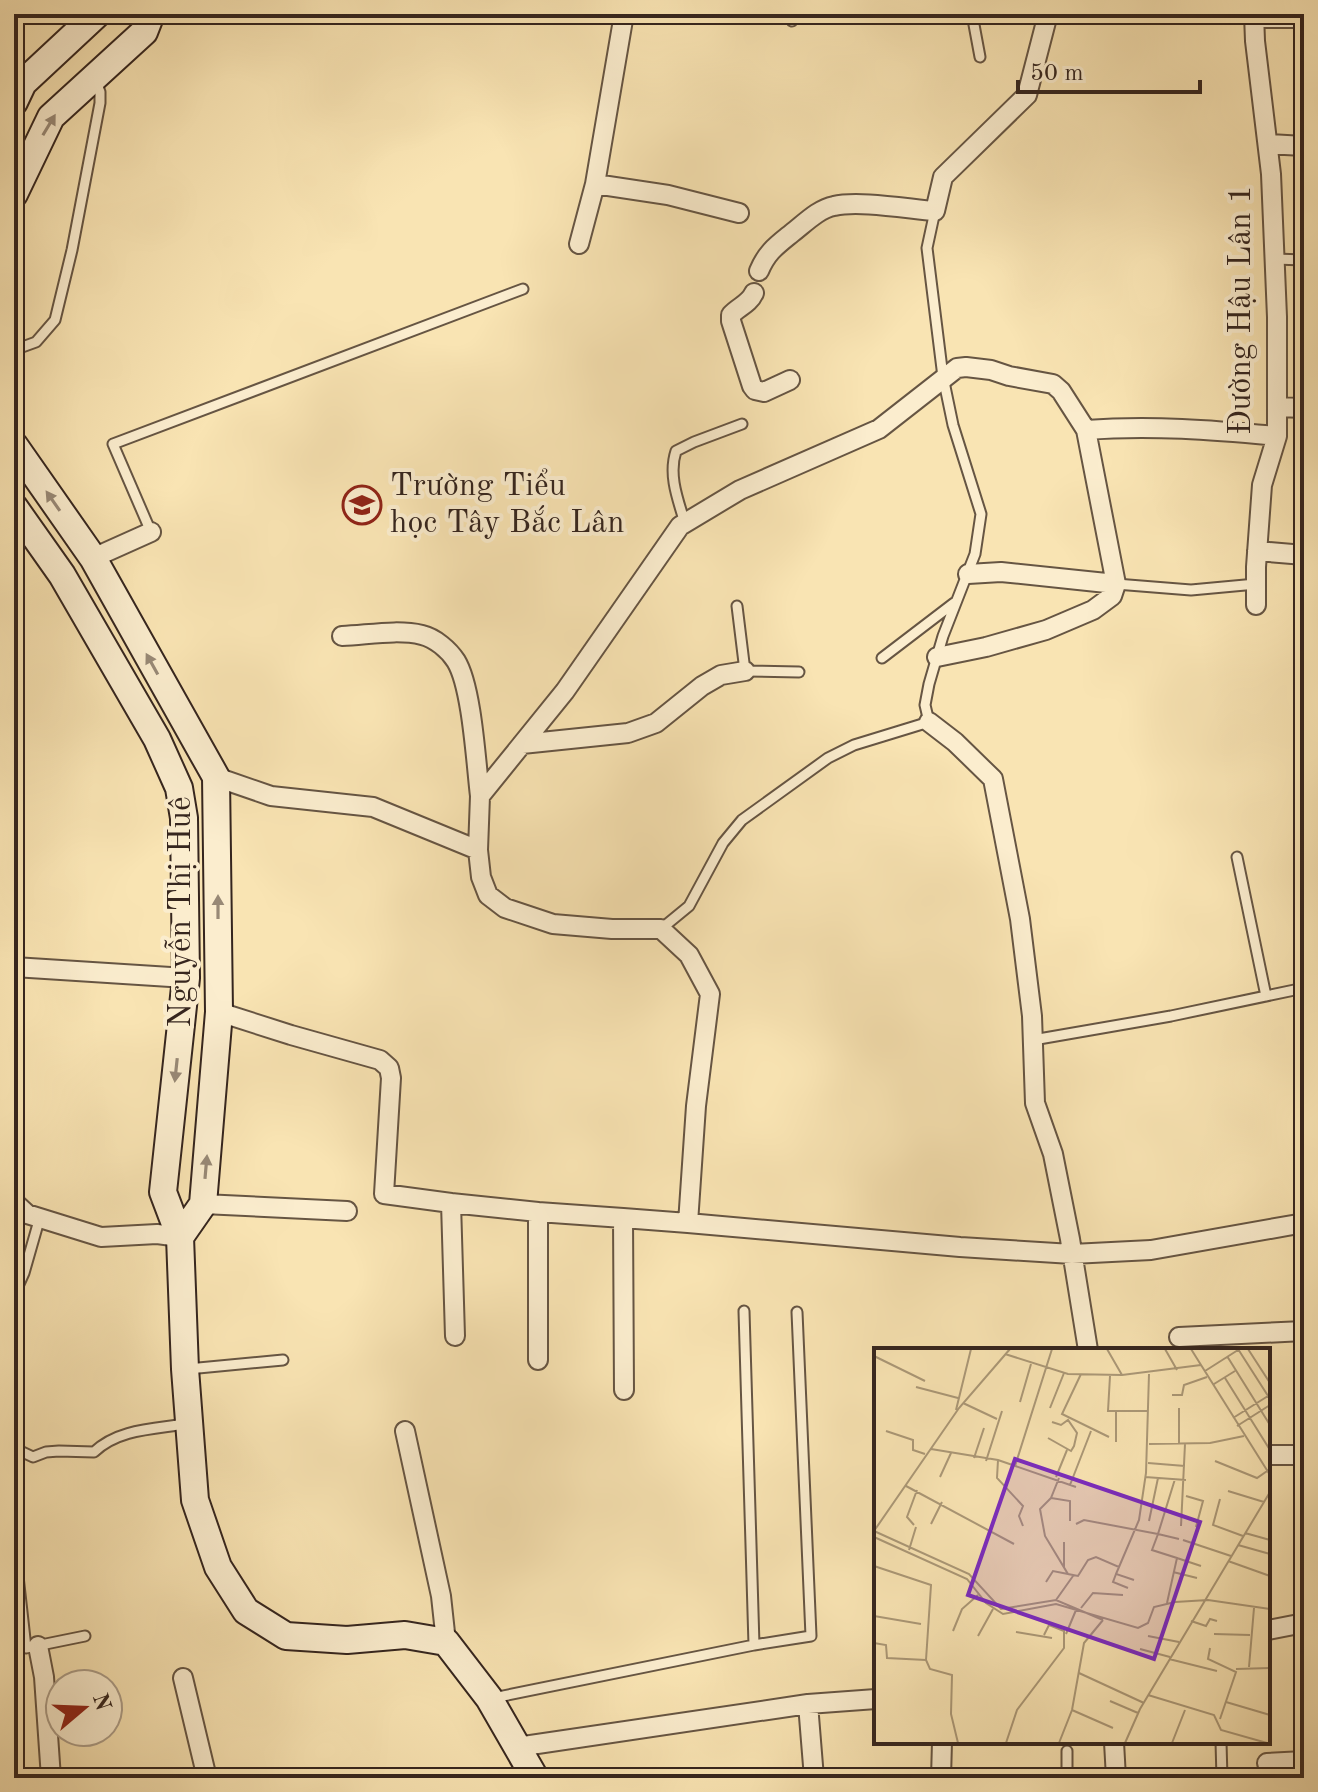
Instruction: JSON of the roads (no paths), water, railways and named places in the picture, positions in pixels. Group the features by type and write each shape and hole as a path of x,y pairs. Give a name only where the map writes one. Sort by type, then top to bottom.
{"street":[{"path":"17,87 97,14"},
{"path":"14,194 51,117 144,32 151,14"},
{"path":"579,244 595,184 624,14"},
{"path":"759,271 767,254 811,218 833,206 849,204 935,211 943,177 1027,95 1048,14"},
{"path":"1254,16 1304,18"},
{"name":"Đường Hậu Lân 1","path":"1254,16 1271,174 1277,407 1277,436 1262,485 1256,605"},
{"path":"1268,144 1304,146"},
{"path":"595,184 668,195 739,213"},
{"path":"754,293 731,315 752,386 764,392 790,380"},
{"path":"480,796 565,691 680,526 740,490 879,429 957,368 991,370 1053,384 1061,391 1086,430 1116,584 1112,596 1093,610 1046,630 937,657"},
{"path":"1277,407 1304,408"},
{"path":"1086,430 1131,426 1277,436"},
{"name":"Nguyễn Thị Huê","path":"14,445 93,558 216,777 219,1012 203,1204"},
{"name":"Nguyễn Thị Huê","path":"14,507 62,575 157,739 179,788 184,818 186,978 163,1192 180,1237 185,1369 195,1500 218,1567 246,1611 286,1636 347,1640 405,1635 446,1642"},
{"path":"62,575 151,532"},
{"path":"1257,551 1304,555"},
{"path":"968,574 1001,572 1116,584"},
{"path":"342,636 403,632 425,635 442,646 456,662 465,685 480,796 478,850 481,877 488,895 505,908 553,924 661,929 689,955 710,994 696,1106 688,1223"},
{"path":"522,744 628,733 644,728 656,723 702,686 721,675 745,671"},
{"path":"929,722 993,779 1020,919 1032,1016 1035,1103 1053,1154 1088,1348"},
{"path":"216,777 271,796 373,807 478,850"},
{"path":"14,967 186,978"},
{"path":"219,1012 380,1060 389,1068 384,1194 538,1212 1072,1254 1151,1250 1304,1223"},
{"path":"451,1203 455,1336"},
{"path":"24,1214 101,1237 157,1234 180,1237 203,1204 347,1211"},
{"path":"538,1212 538,1360"},
{"path":"623,1218 624,1390"},
{"path":"1179,1337 1304,1331"},
{"path":"405,1431 441,1596 446,1642 489,1698 535,1778"},
{"path":"1270,1455 1304,1455"},
{"path":"1270,1630 1304,1623"},
{"path":"38,1646 44,1677 51,1778"},
{"path":"183,1678 207,1778"},
{"path":"517,1747 808,1704 874,1699"},
{"path":"808,1704 814,1778"},
{"path":"941,1778 942,1744"},
{"path":"1114,1744 1116,1778"},
{"path":"1267,1763 1304,1761"}],"lane":[{"path":"972,14 980,57"},
{"path":"14,350 36,342 55,320 72,250 100,103 100,92 94,78"},
{"path":"661,929 689,906 723,843 742,820 828,758 854,745 929,722 925,705 937,657 975,554 981,514 953,425 943,377 927,248 935,211"},
{"path":"1275,259 1304,260"},
{"path":"151,532 113,444 523,289"},
{"path":"685,523 675,488 673,460 676,451 742,424"},
{"path":"1116,584 1191,590 1256,584"},
{"path":"882,658 957,601"},
{"path":"737,606 745,671 799,672"},
{"path":"1237,857 1266,996"},
{"path":"1033,1040 1171,1016 1304,988"},
{"path":"14,1295 24,1273 24,1214"},
{"path":"744,1311 754,1645"},
{"path":"489,1698 811,1636 797,1312"},
{"path":"185,1369 283,1360"},
{"path":"14,1448 33,1457 46,1452 94,1452 103,1443 121,1435 189,1423"},
{"path":"18,1576 26,1648 85,1636"},
{"path":"1221,1744 1222,1778"},
{"path":"1067,1751 1067,1778"}],"place":[{"name":"Trường Tiểu học Tây Bắc Lân","path":"362,505"}]}
